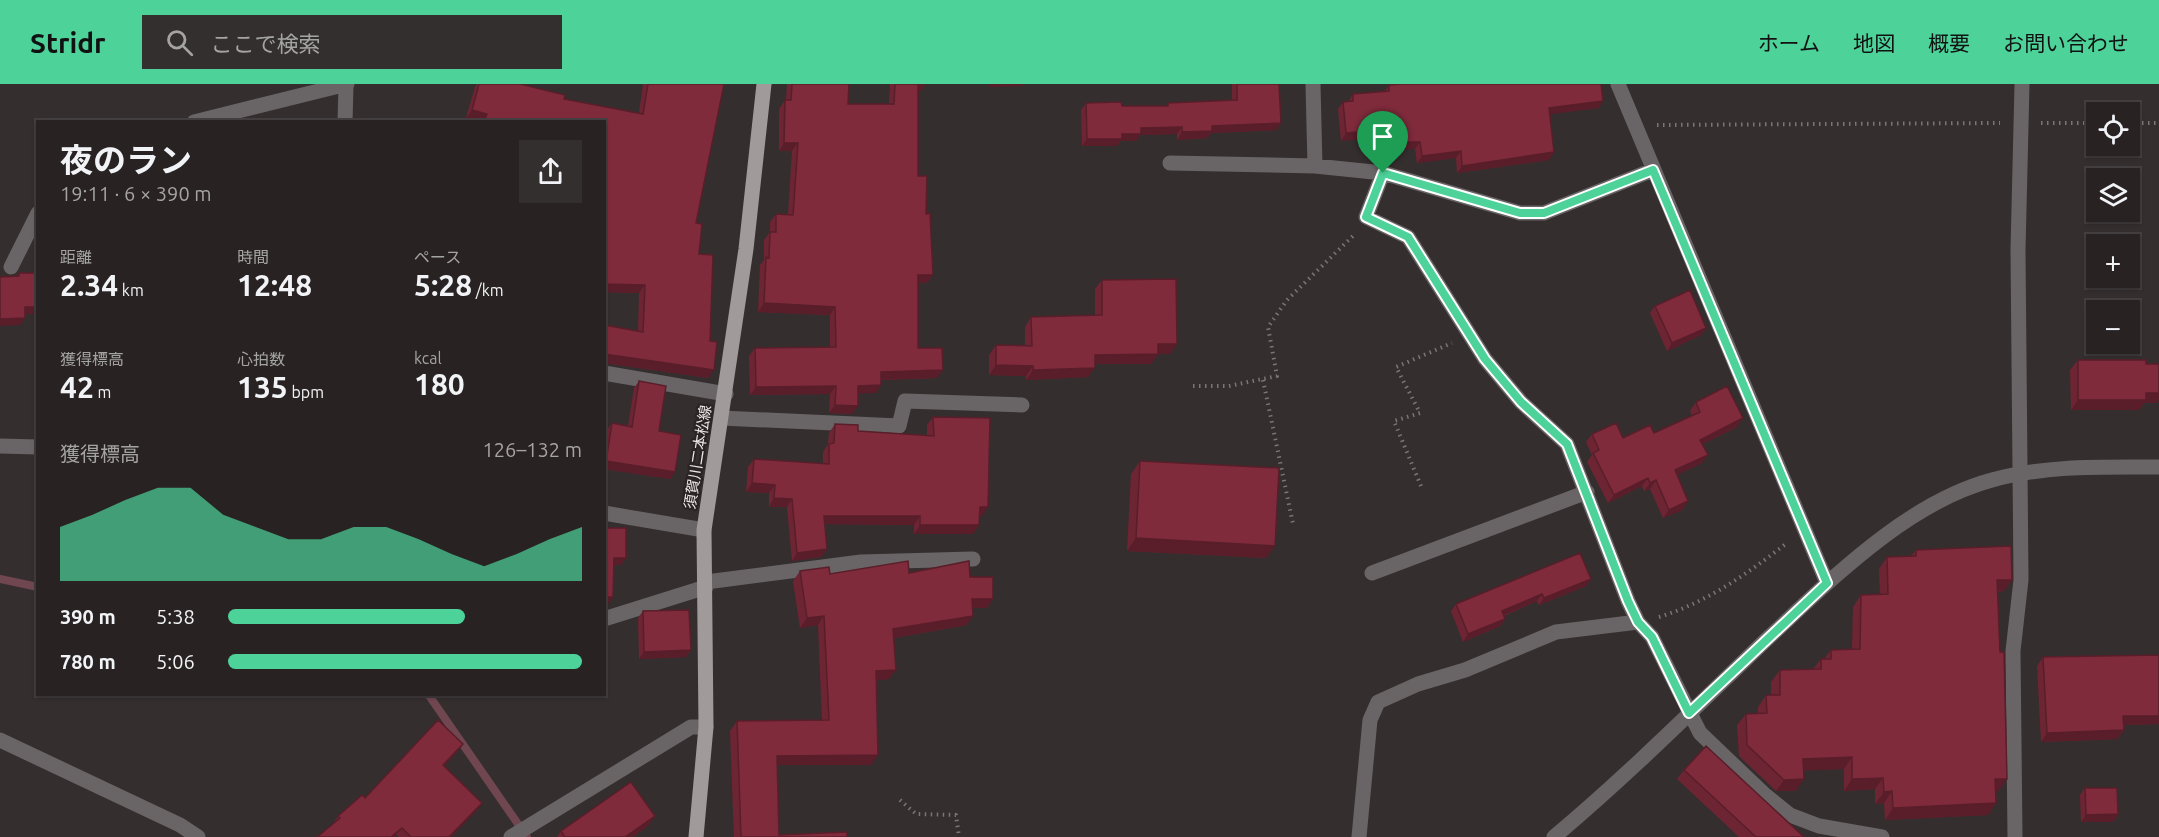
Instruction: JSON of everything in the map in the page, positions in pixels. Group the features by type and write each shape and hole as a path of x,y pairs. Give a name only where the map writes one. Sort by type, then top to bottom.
{"main road":[{"name":"須賀川二本松線","path":"696,837 706,727 704,530 726,394 764,84"}],"street":[{"path":"1312,84 1315,166"},
{"path":"1618,84 1827,583"},
{"path":"2015,837 2013,651 2021,580 2018,250 2022,84"},
{"path":"202,120 346,85 345,120"},
{"path":"1170,163 1315,166 1383,173 1520,213 1544,213 1653,170"},
{"path":"1383,173 1366,217 1408,237 1485,359 1508,388 1567,444 1638,622 1652,637 1701,734 1764,795 1790,814 1819,826 1882,837"},
{"path":"11,267 36,217"},
{"path":"606,373 726,394"},
{"path":"722,418 899,426 905,401 1022,405"},
{"path":"0,446 36,447"},
{"path":"1554,837 1603,796 1827,583 1888,534 1942,500 1990,480 2020,474 2082,468 2159,467"},
{"path":"1371,573 1587,492"},
{"path":"606,513 704,530"},
{"path":"606,619 706,584 861,562 973,559"},
{"path":"1359,837 1370,720 1378,702 1418,684 1465,669 1556,632 1638,622"},
{"path":"512,837 691,727 706,727"},
{"path":"0,740 180,825 198,837"}],"path":[{"path":"1634,124 2086,123"},
{"path":"2140,123 2159,123"},
{"path":"1193,386 1229,386 1277,376 1268,327 1287,300 1315,270 1350,241 1366,217"},
{"path":"1421,486 1394,421 1420,413 1396,367 1470,335"},
{"path":"1263,380 1293,524"},
{"path":"1638,622 1663,616 1705,598 1740,579 1805,530"},
{"path":"900,800 916,814 956,815 959,837"}],"building":[{"path":"479,84 520,84 565,95 564,99 643,114 648,84 724,84 696,223 702,224 699,254 713,255 710,341 717,342 714,370 606,354 606,325 643,332 645,285 606,284 606,120 485,120 487,114 472,110"},
{"path":"792,84 849,84 848,104 894,104 895,84 918,84 918,176 927,176 926,214 930,213 933,275 918,275 918,348 942,348 943,370 881,372 881,385 858,386 858,406 835,405 836,386 756,387 755,348 836,347 835,307 764,303 766,257 769,258 770,232 776,232 776,214 793,215 798,143 784,143 785,100 791,100"},
{"path":"1237,84 1279,84 1281,123 1212,126 1212,131 1182,132 1182,127 1141,128 1141,134 1122,134 1122,139 1087,139 1086,103 1121,102 1122,106 1168,106 1168,103 1237,100"},
{"path":"1601,84 1603,101 1549,108 1554,152 1462,166 1461,151 1422,156 1420,142 1399,142 1399,128 1346,133 1343,102 1353,101 1353,94 1389,91 1389,85"},
{"path":"19,273 36,273 36,307 25,307 25,318 0,319 0,277 19,276"},
{"path":"1176,279 1177,344 1158,344 1158,354 1095,355 1095,368 1033,370 1033,366 996,365 996,345 1032,346 1031,317 1102,315 1102,280"},
{"path":"1690,290 1706,328 1672,343 1655,306"},
{"path":"2078,360 2146,360 2146,364 2159,364 2159,393 2146,393 2146,400 2078,400"},
{"path":"639,381 666,386 659,431 681,435 675,472 606,461 612,423 632,427"},
{"path":"1727,386 1743,418 1700,440 1708,455 1675,470 1688,501 1669,510 1656,480 1650,483 1648,478 1614,495 1593,453 1599,450 1592,434 1616,423 1623,438 1650,425 1654,433 1700,412 1696,402"},
{"path":"933,417 990,418 988,507 980,507 979,525 920,525 920,516 824,516 827,549 797,553 792,499 774,498 775,485 752,483 754,459 829,464 829,444 834,443 835,424 858,425 858,431 934,436"},
{"path":"1140,461 1279,468 1275,546 1136,538"},
{"path":"606,528 626,528 626,558 614,558 613,597 606,597"},
{"path":"2011,546 2012,580 1997,580 2000,652 2004,652 2007,779 1995,779 1996,803 1893,808 1892,791 1884,792 1883,778 1852,779 1852,757 1803,759 1804,779 1784,780 1747,745 1746,714 1767,713 1766,695 1780,695 1780,670 1821,669 1821,659 1831,659 1831,650 1860,649 1861,595 1888,594 1887,557 1916,556 1916,550"},
{"path":"1580,553 1591,579 1544,598 1542,594 1502,611 1505,619 1468,634 1456,604"},
{"path":"908,561 909,573 969,561 970,577 993,577 993,599 972,599 973,616 893,629 896,670 876,671 878,755 777,756 779,835 847,832 847,837 741,837 737,721 829,720 824,616 807,618 800,571 829,567 830,574"},
{"path":"689,610 691,650 644,652 643,611"},
{"path":"2159,655 2159,716 2123,716 2124,730 2047,733 2043,657"},
{"path":"438,720 463,744 443,765 482,803 449,837 411,837 402,828 391,837 317,837 340,818 338,816 362,795 365,798"},
{"path":"1706,746 1804,837 1756,837 1684,770"},
{"path":"631,782 655,816 625,837 565,837 561,831"},
{"path":"2085,788 2117,788 2118,814 2086,815"}],"waterway":[{"path":"0,579 36,587"},
{"path":"429,696 527,837"}],"route":[{"path":"1653,170 1827,583 1689,713 1652,637 1638,622 1628,601 1574,456 1567,444 1521,402 1485,359 1408,237 1366,217 1383,173 1520,213 1544,213 1653,170"}]}
